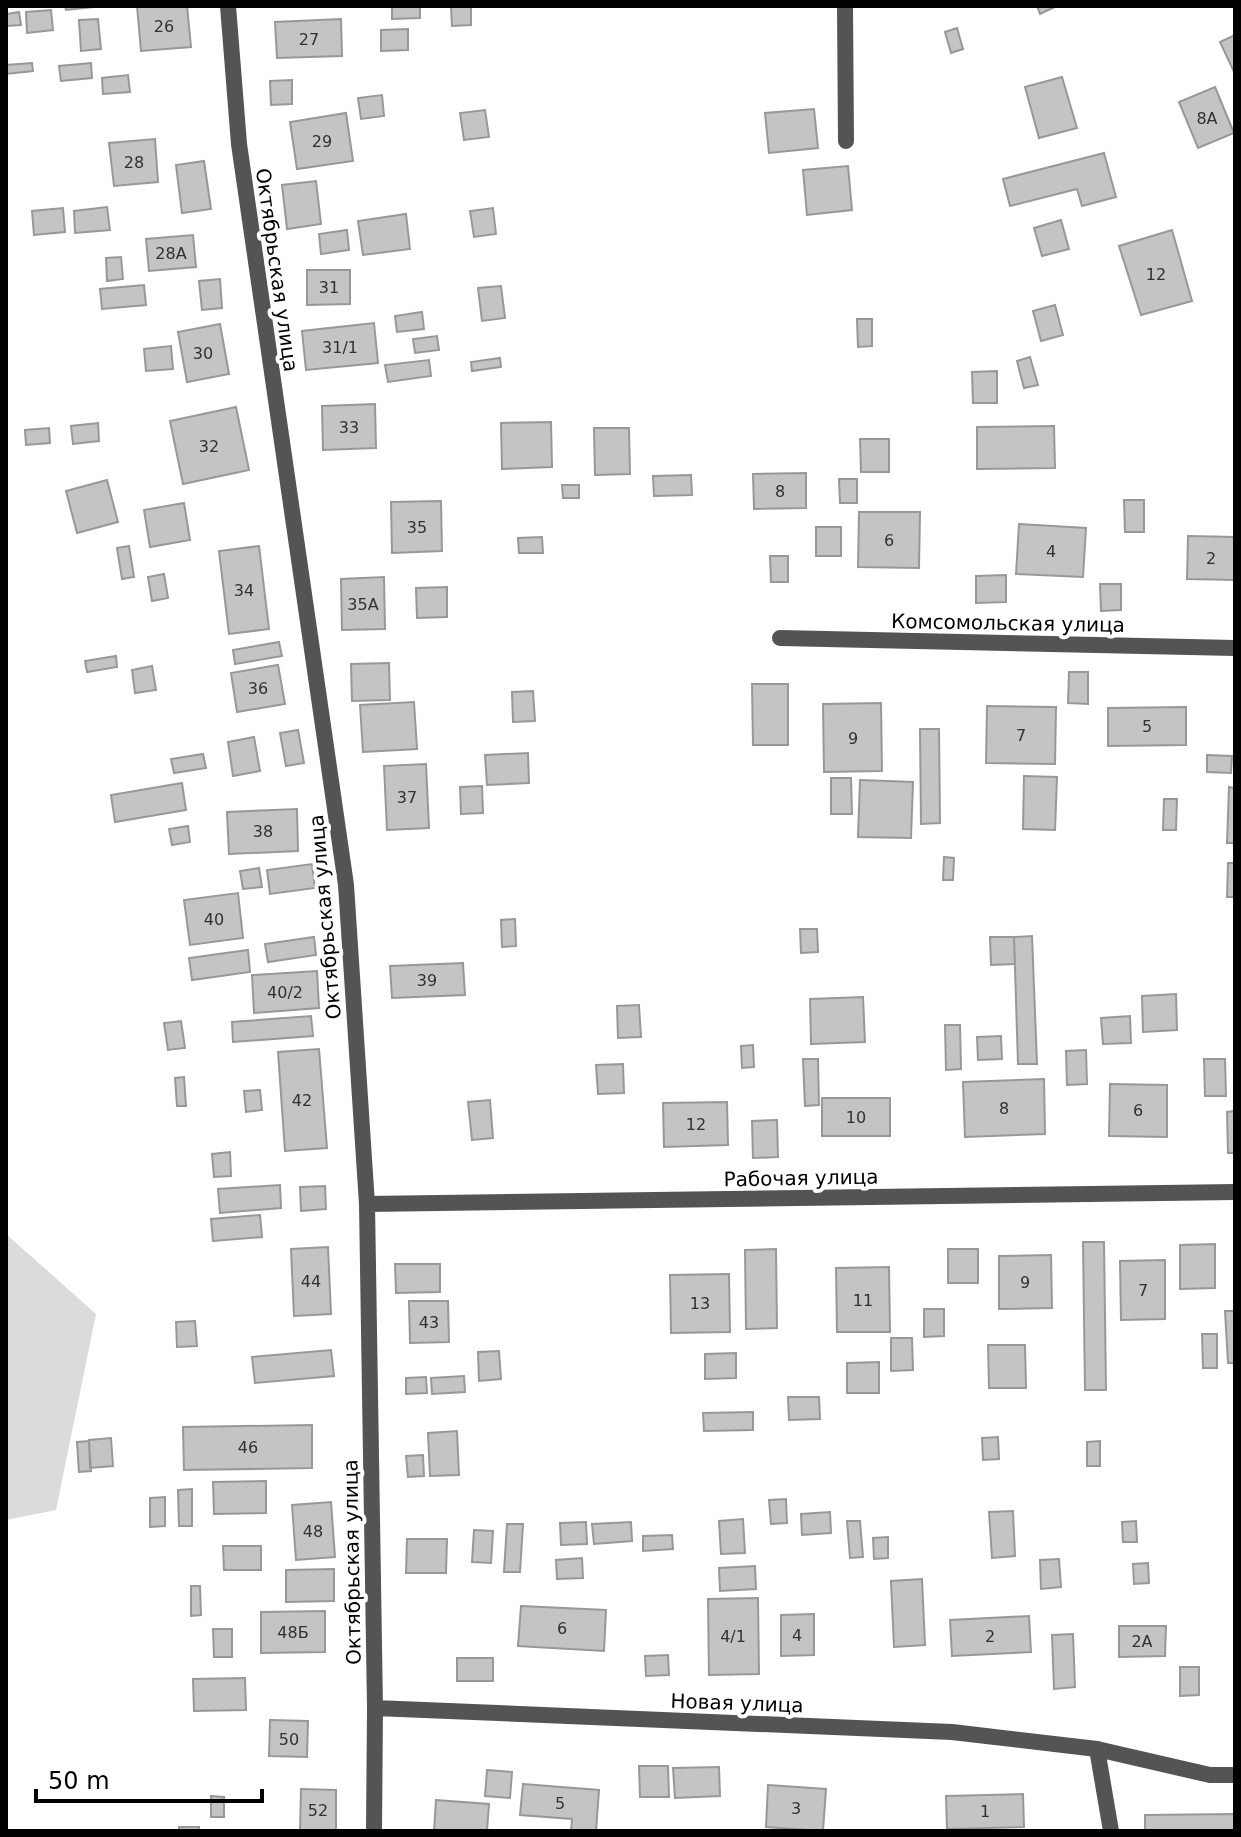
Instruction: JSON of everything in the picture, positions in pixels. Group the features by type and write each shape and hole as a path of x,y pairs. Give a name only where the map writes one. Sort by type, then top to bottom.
{"street":[{"name":"Октябрьская улица","path":"228,6 239,144 346,885 367,1204 374,1831"},
{"path":"845,6 846,141"},
{"name":"Комсомольская улица","path":"780,638 1235,648"},
{"name":"Рабочая улица","path":"367,1204 1235,1192"},
{"name":"Новая улица","path":"375,1708 952,1732 1097,1749 1210,1775 1235,1775"},
{"path":"1097,1749 1111,1831"}],"shaded area":[{"path":"6,1234 96,1314 56,1510 6,1520"}],"building":[{"path":"65,6 104,6 66,10"},
{"path":"137,6 187,6 191,47 141,51"},
{"path":"392,6 420,6 420,18 392,19"},
{"path":"451,6 471,6 471,25 452,26"},
{"path":"1037,6 1057,6 1040,14"},
{"path":"51,10 53,30 27,33 26,12"},
{"path":"19,12 21,25 6,26 6,14"},
{"path":"98,19 101,49 81,51 79,20"},
{"path":"341,19 342,56 277,58 275,22"},
{"path":"957,28 963,49 951,53 945,32"},
{"path":"408,29 408,50 381,51 381,30"},
{"path":"1235,35 1235,74 1220,42"},
{"path":"32,63 33,71 6,74 6,65"},
{"path":"91,63 92,78 61,81 59,66"},
{"path":"128,75 130,92 103,94 102,78"},
{"path":"1062,77 1077,128 1039,138 1025,87"},
{"path":"292,80 292,104 271,105 270,81"},
{"path":"1215,87 1234,133 1198,148 1179,102"},
{"path":"382,95 384,116 361,119 358,98"},
{"path":"814,109 818,148 769,153 765,113"},
{"path":"485,110 489,137 464,140 460,113"},
{"path":"346,113 353,161 297,169 290,122"},
{"path":"155,139 158,182 114,186 109,143"},
{"path":"1104,153 1116,197 1082,206 1077,189 1010,206 1003,179"},
{"path":"204,161 211,209 182,213 176,165"},
{"path":"848,166 852,210 807,215 803,170"},
{"path":"316,181 321,224 287,229 282,185"},
{"path":"107,207 110,230 75,233 74,211"},
{"path":"63,208 65,232 34,235 32,211"},
{"path":"493,208 496,234 474,237 470,211"},
{"path":"406,214 410,249 363,255 358,221"},
{"path":"1061,220 1069,249 1042,256 1034,228"},
{"path":"347,230 349,250 321,254 319,234"},
{"path":"1172,230 1192,301 1141,315 1119,246"},
{"path":"193,235 196,267 149,271 146,239"},
{"path":"121,257 123,279 107,281 106,258"},
{"path":"307,270 350,270 350,304 307,305"},
{"path":"220,279 222,308 202,310 199,281"},
{"path":"144,285 146,305 102,309 100,289"},
{"path":"501,286 505,318 482,321 478,288"},
{"path":"1055,305 1063,335 1041,341 1033,311"},
{"path":"422,312 424,329 397,332 395,316"},
{"path":"857,319 872,319 872,346 858,347"},
{"path":"374,323 378,363 306,370 302,331"},
{"path":"220,324 229,374 187,382 178,332"},
{"path":"437,336 439,350 415,353 413,339"},
{"path":"171,346 173,369 146,371 144,349"},
{"path":"1030,357 1038,385 1024,388 1017,361"},
{"path":"500,358 501,367 472,371 471,362"},
{"path":"429,360 431,376 388,382 385,365"},
{"path":"997,371 997,403 973,403 972,372"},
{"path":"375,404 376,448 323,450 322,406"},
{"path":"236,407 249,470 183,484 170,421"},
{"path":"551,422 552,467 502,469 501,423"},
{"path":"98,423 99,441 73,444 71,426"},
{"path":"1054,426 1055,468 977,469 977,427"},
{"path":"49,428 50,443 26,445 25,430"},
{"path":"594,428 629,428 630,474 595,475"},
{"path":"860,439 889,439 889,472 861,472"},
{"path":"806,473 806,508 754,509 753,474"},
{"path":"691,475 692,495 654,496 653,476"},
{"path":"839,479 857,479 857,503 840,503"},
{"path":"107,480 118,522 77,533 66,491"},
{"path":"562,485 579,485 579,498 563,498"},
{"path":"1124,500 1144,500 1144,532 1125,532"},
{"path":"441,501 442,551 392,553 391,502"},
{"path":"184,503 190,540 150,547 144,510"},
{"path":"859,512 920,512 919,568 858,567"},
{"path":"1019,524 1086,528 1083,577 1016,574"},
{"path":"816,527 841,527 841,556 816,556"},
{"path":"1188,536 1235,537 1235,580 1187,579"},
{"path":"542,537 543,553 519,553 518,538"},
{"path":"129,546 134,577 122,579 117,548"},
{"path":"259,546 269,629 229,634 219,551"},
{"path":"770,556 788,556 788,582 771,582"},
{"path":"164,574 168,598 152,601 148,577"},
{"path":"1006,575 1006,602 976,603 976,576"},
{"path":"384,577 385,629 342,630 341,579"},
{"path":"1100,584 1121,584 1121,610 1101,611"},
{"path":"447,587 447,617 417,618 416,588"},
{"path":"279,642 282,656 235,664 233,650"},
{"path":"116,656 117,667 87,672 85,661"},
{"path":"389,663 390,700 352,701 351,664"},
{"path":"278,665 285,704 237,712 231,673"},
{"path":"152,666 156,690 135,693 132,670"},
{"path":"1069,672 1088,672 1088,704 1068,703"},
{"path":"752,684 788,684 788,745 753,745"},
{"path":"533,691 535,721 513,722 512,692"},
{"path":"414,702 417,749 363,752 360,705"},
{"path":"881,703 882,771 824,772 823,704"},
{"path":"987,706 1056,707 1055,764 986,763"},
{"path":"1186,707 1186,745 1108,746 1108,708"},
{"path":"920,729 939,729 940,823 921,824"},
{"path":"298,730 304,763 286,766 280,733"},
{"path":"254,737 260,771 233,776 228,742"},
{"path":"528,753 529,783 487,785 485,755"},
{"path":"203,754 206,768 174,773 171,759"},
{"path":"1207,755 1232,756 1231,773 1207,772"},
{"path":"426,764 429,828 387,830 384,766"},
{"path":"1024,776 1057,777 1055,830 1023,829"},
{"path":"831,778 851,778 852,814 831,814"},
{"path":"860,780 913,782 911,838 858,837"},
{"path":"182,783 186,810 115,822 111,795"},
{"path":"482,786 483,813 461,814 460,787"},
{"path":"1229,787 1235,788 1235,843 1227,843"},
{"path":"1164,799 1177,799 1176,830 1163,830"},
{"path":"297,809 298,851 229,854 227,812"},
{"path":"188,826 190,842 172,845 169,829"},
{"path":"944,857 954,858 953,880 943,880"},
{"path":"1228,863 1235,863 1235,897 1227,897"},
{"path":"312,864 315,888 270,894 267,870"},
{"path":"259,868 262,887 243,889 240,871"},
{"path":"238,893 243,938 190,945 184,900"},
{"path":"515,919 516,946 502,947 501,920"},
{"path":"800,929 817,929 818,952 801,953"},
{"path":"1032,936 1037,1064 1018,1064 1014,937"},
{"path":"314,937 316,955 268,962 265,944"},
{"path":"990,937 1014,937 1015,964 991,965"},
{"path":"248,950 250,972 192,980 189,958"},
{"path":"463,963 465,995 392,998 390,966"},
{"path":"317,971 319,1008 254,1013 252,975"},
{"path":"1176,994 1177,1030 1143,1032 1142,996"},
{"path":"863,997 865,1042 811,1044 810,999"},
{"path":"639,1005 641,1037 618,1038 617,1006"},
{"path":"311,1016 313,1036 233,1042 232,1022"},
{"path":"1130,1016 1131,1043 1103,1044 1101,1018"},
{"path":"181,1021 185,1048 168,1050 164,1023"},
{"path":"945,1025 960,1025 961,1069 946,1070"},
{"path":"1001,1036 1002,1059 978,1060 977,1037"},
{"path":"753,1045 754,1067 742,1068 741,1046"},
{"path":"319,1049 327,1148 285,1151 278,1052"},
{"path":"1086,1050 1087,1084 1067,1085 1066,1051"},
{"path":"803,1059 818,1059 819,1105 805,1106"},
{"path":"1204,1059 1225,1059 1226,1096 1205,1096"},
{"path":"623,1064 624,1093 598,1094 596,1065"},
{"path":"184,1077 186,1106 177,1106 175,1078"},
{"path":"1044,1079 1045,1134 965,1137 963,1082"},
{"path":"1110,1084 1167,1085 1167,1137 1109,1136"},
{"path":"260,1090 262,1110 246,1112 244,1091"},
{"path":"822,1098 890,1098 890,1136 822,1136"},
{"path":"490,1100 493,1138 472,1140 468,1102"},
{"path":"727,1102 728,1145 664,1147 663,1103"},
{"path":"1235,1111 1235,1153 1228,1153 1227,1112"},
{"path":"777,1120 778,1157 753,1158 752,1121"},
{"path":"230,1152 231,1176 214,1177 212,1154"},
{"path":"280,1185 281,1208 220,1213 218,1189"},
{"path":"325,1186 326,1209 301,1211 300,1187"},
{"path":"260,1215 262,1237 213,1241 211,1219"},
{"path":"1083,1242 1104,1242 1106,1390 1085,1390"},
{"path":"1215,1244 1215,1288 1180,1289 1180,1245"},
{"path":"328,1247 331,1314 294,1316 291,1249"},
{"path":"776,1249 777,1328 746,1329 745,1250"},
{"path":"948,1249 978,1249 978,1283 948,1283"},
{"path":"1051,1255 1052,1308 999,1309 999,1256"},
{"path":"1165,1260 1165,1319 1121,1320 1120,1261"},
{"path":"395,1264 440,1264 440,1292 396,1293"},
{"path":"889,1267 890,1332 837,1332 836,1268"},
{"path":"729,1274 730,1332 671,1333 670,1275"},
{"path":"409,1301 448,1301 449,1342 410,1343"},
{"path":"924,1309 944,1309 944,1336 924,1337"},
{"path":"1225,1311 1235,1311 1235,1363 1228,1363"},
{"path":"195,1321 197,1346 177,1347 176,1322"},
{"path":"1202,1334 1217,1334 1217,1368 1203,1368"},
{"path":"891,1338 912,1338 913,1370 891,1371"},
{"path":"988,1345 1025,1345 1026,1388 989,1388"},
{"path":"331,1350 334,1376 255,1383 252,1357"},
{"path":"499,1351 501,1379 479,1381 478,1352"},
{"path":"736,1353 736,1378 705,1379 705,1354"},
{"path":"879,1362 879,1393 847,1393 847,1363"},
{"path":"464,1376 465,1392 432,1394 431,1378"},
{"path":"426,1377 427,1393 406,1394 406,1378"},
{"path":"788,1397 819,1397 820,1419 789,1420"},
{"path":"753,1412 753,1430 704,1431 703,1413"},
{"path":"312,1425 312,1468 184,1470 183,1427"},
{"path":"457,1431 459,1475 430,1476 428,1433"},
{"path":"998,1437 999,1459 983,1460 982,1438"},
{"path":"111,1438 113,1466 90,1468 89,1440"},
{"path":"89,1441 91,1471 79,1472 77,1442"},
{"path":"1100,1441 1100,1466 1087,1466 1087,1442"},
{"path":"423,1455 424,1476 408,1477 406,1456"},
{"path":"266,1481 266,1513 214,1514 213,1482"},
{"path":"192,1489 192,1526 179,1526 178,1490"},
{"path":"165,1497 165,1526 150,1527 150,1498"},
{"path":"786,1499 787,1523 771,1524 769,1500"},
{"path":"331,1502 335,1557 296,1560 292,1505"},
{"path":"1013,1511 1015,1556 992,1558 989,1512"},
{"path":"830,1512 831,1533 802,1535 801,1514"},
{"path":"743,1519 745,1553 721,1554 719,1521"},
{"path":"847,1521 860,1521 863,1557 850,1558"},
{"path":"1136,1521 1137,1542 1123,1542 1122,1522"},
{"path":"586,1522 587,1544 561,1545 560,1523"},
{"path":"631,1522 632,1541 594,1544 592,1524"},
{"path":"507,1524 523,1524 520,1572 504,1572"},
{"path":"474,1530 493,1531 491,1563 472,1562"},
{"path":"672,1535 673,1549 643,1551 643,1536"},
{"path":"888,1537 888,1558 874,1559 873,1538"},
{"path":"407,1539 447,1539 446,1573 406,1573"},
{"path":"223,1546 261,1546 261,1570 224,1570"},
{"path":"582,1558 583,1578 557,1579 556,1560"},
{"path":"1059,1559 1061,1587 1041,1589 1040,1560"},
{"path":"1148,1563 1149,1583 1134,1584 1133,1564"},
{"path":"755,1566 756,1589 720,1591 719,1568"},
{"path":"334,1569 334,1601 286,1602 286,1570"},
{"path":"922,1579 925,1645 894,1647 891,1581"},
{"path":"191,1586 200,1586 201,1615 191,1616"},
{"path":"758,1598 759,1674 709,1675 708,1599"},
{"path":"521,1606 606,1610 604,1651 518,1646"},
{"path":"325,1611 325,1652 261,1653 261,1612"},
{"path":"814,1614 814,1655 781,1656 781,1615"},
{"path":"1029,1616 1031,1652 952,1656 950,1620"},
{"path":"1119,1626 1166,1626 1165,1656 1119,1657"},
{"path":"213,1629 232,1629 232,1657 214,1657"},
{"path":"1073,1634 1075,1687 1054,1689 1052,1635"},
{"path":"668,1655 669,1675 646,1676 645,1656"},
{"path":"457,1658 493,1658 493,1681 457,1681"},
{"path":"1180,1667 1199,1667 1199,1695 1180,1696"},
{"path":"245,1678 246,1710 194,1711 193,1679"},
{"path":"270,1720 308,1721 307,1757 269,1756"},
{"path":"639,1766 668,1766 669,1797 640,1797"},
{"path":"719,1767 720,1796 675,1798 673,1768"},
{"path":"487,1770 512,1772 510,1798 485,1796"},
{"path":"523,1784 599,1790 596,1831 571,1831 572,1819 520,1815"},
{"path":"768,1785 826,1789 823,1831 766,1827"},
{"path":"301,1789 336,1790 336,1831 300,1831"},
{"path":"1023,1794 1024,1827 947,1829 946,1796"},
{"path":"211,1796 224,1797 224,1817 211,1817"},
{"path":"436,1800 489,1804 487,1831 434,1831"},
{"path":"1235,1814 1235,1831 1145,1831 1145,1815"},
{"path":"179,1827 199,1827 199,1831 179,1831"}]}
